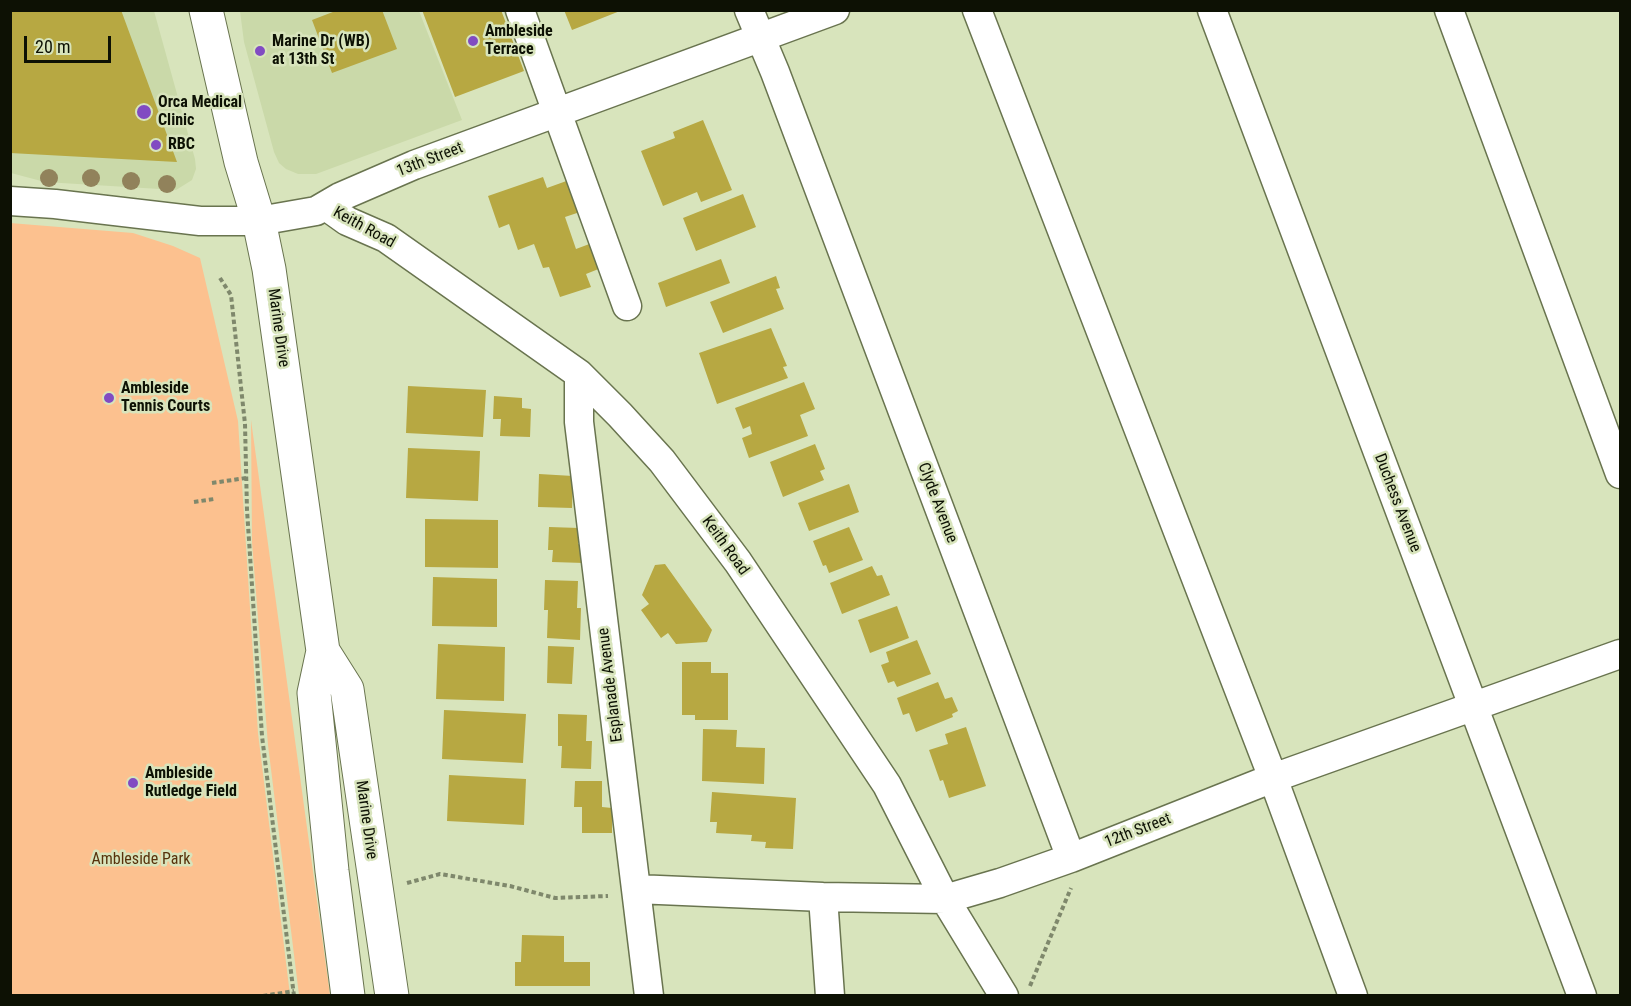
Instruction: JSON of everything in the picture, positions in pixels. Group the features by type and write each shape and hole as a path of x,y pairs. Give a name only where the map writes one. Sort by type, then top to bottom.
{"main road":[{"name":"Marine Drive","path":"206,10 241,162 259,221 269,269 323,651 314,693 332,871 348,996"},
{"name":"Marine Drive","path":"323,651 347,689 392,996"}],"street":[{"path":"520,10 627,306"},
{"name":"Clyde Avenue","path":"749,10 1071,858"},
{"name":"13th Street","path":"10,201 200,220 259,221 316,211 340,197 414,165 835,10"},
{"path":"977,10 1273,778 1353,996"},
{"name":"Duchess Avenue","path":"1212,10 1582,996"},
{"path":"1449,10 1620,474"},
{"name":"Keith Road","path":"326,206 347,221 386,238 579,374 662,461 738,562 886,785 945,899 1016,995"},
{"name":"Esplanade Avenue","path":"579,374 579,422 650,996"},
{"name":"12th Street","path":"636,889 823,897 945,899 1000,883 1071,858 1273,778 1620,654"},
{"path":"823,897 830,996"}],"path":[{"path":"220,278 231,295 245,424 247,510 262,736 294,993 263,996"},
{"path":"212,483 246,478"},
{"path":"194,502 214,500"},
{"path":"1016,995 1069,899 1073,883 1071,858"},
{"path":"398,886 440,874 510,886 555,898 602,898 636,889"}],"shaded area":[{"path":"11,11 154,11 195,159 196,169 192,180 176,190 45,182 11,173"},
{"path":"240,11 419,11 462,120 316,174 298,174 286,169 279,163 274,152 244,42"}],"green space":[{"name":"Ambleside Park","path":"10,223 133,233 173,246 200,258 238,421 258,733 290,995 11,995"},
{"path":"251,420 330,995 299,995 268,745 252,542"}],"building":[{"path":"10,10 121,10 177,162 10,153"},
{"path":"338,10 382,10 397,49 332,73 312,20"},
{"name":"Ambleside Terrace","path":"422,10 501,10 524,71 455,97"},
{"path":"564,10 620,10 620,11 572,30"},
{"path":"703,120 732,190 701,202 697,192 663,206 641,151 675,138 673,132"},
{"path":"543,177 547,188 572,179 583,211 565,217 576,249 592,243 601,268 586,274 591,287 560,297 549,267 543,268 534,244 518,250 509,224 499,228 488,196"},
{"path":"743,194 756,227 696,251 683,218"},
{"path":"721,259 730,283 666,307 658,283"},
{"path":"776,276 780,288 776,289 784,309 723,333 710,302"},
{"path":"771,328 787,366 783,367 788,378 717,404 699,353"},
{"path":"804,382 815,409 800,415 808,436 749,458 742,438 752,434 750,426 743,429 735,408"},
{"path":"408,386 486,390 483,437 406,433"},
{"path":"494,396 522,398 522,408 531,409 530,437 500,436 501,419 493,419"},
{"path":"815,444 825,469 820,471 824,480 783,497 770,462"},
{"path":"408,448 480,451 478,501 406,498"},
{"path":"539,474 573,476 572,508 538,507"},
{"path":"849,484 859,512 809,531 798,503"},
{"path":"425,519 498,520 498,568 425,567"},
{"path":"549,527 579,528 578,544 585,544 584,563 552,562 553,550 548,550"},
{"path":"849,527 863,560 829,573 826,565 823,566 813,541"},
{"path":"665,564 712,630 707,642 676,644 668,633 661,638 641,610 649,604 642,595 655,565"},
{"path":"872,566 877,576 882,575 890,595 842,614 830,583"},
{"path":"433,577 497,579 497,627 432,626"},
{"path":"545,580 578,581 577,608 581,608 580,640 547,638 548,610 544,610"},
{"path":"897,606 909,638 870,653 858,620"},
{"path":"917,640 931,674 897,687 894,681 888,683 881,665 889,662 886,652"},
{"path":"438,644 505,647 504,701 436,699"},
{"path":"548,646 574,647 572,684 547,683"},
{"path":"682,662 711,662 711,673 728,673 728,720 695,720 695,715 682,715"},
{"path":"938,682 945,699 952,697 958,711 952,714 953,717 916,732 909,713 903,715 897,698"},
{"path":"444,710 526,714 523,763 442,759"},
{"path":"558,714 587,715 586,741 592,741 591,769 561,768 562,746 558,746"},
{"path":"966,727 986,786 949,798 929,750 948,744 945,734"},
{"path":"703,729 737,730 736,747 765,748 764,784 702,781"},
{"path":"449,775 526,779 524,825 447,821"},
{"path":"575,781 602,781 602,807 612,808 612,833 582,833 582,807 574,807"},
{"path":"712,792 796,798 793,849 765,848 766,842 751,841 752,835 716,833 717,822 710,822"},
{"path":"522,935 564,936 564,962 590,962 590,986 515,986 515,962 521,962"}],"place":[{"name":"Ambleside Terrace","path":"473,41"},
{"name":"Marine Dr (WB) at 13th St","path":"260,51"},
{"name":"Orca Medical Clinic","path":"144,112"},
{"name":"RBC","path":"156,145"},
{"name":"Ambleside Tennis Courts","path":"109,398"},
{"name":"Ambleside Rutledge Field","path":"133,783"}]}
